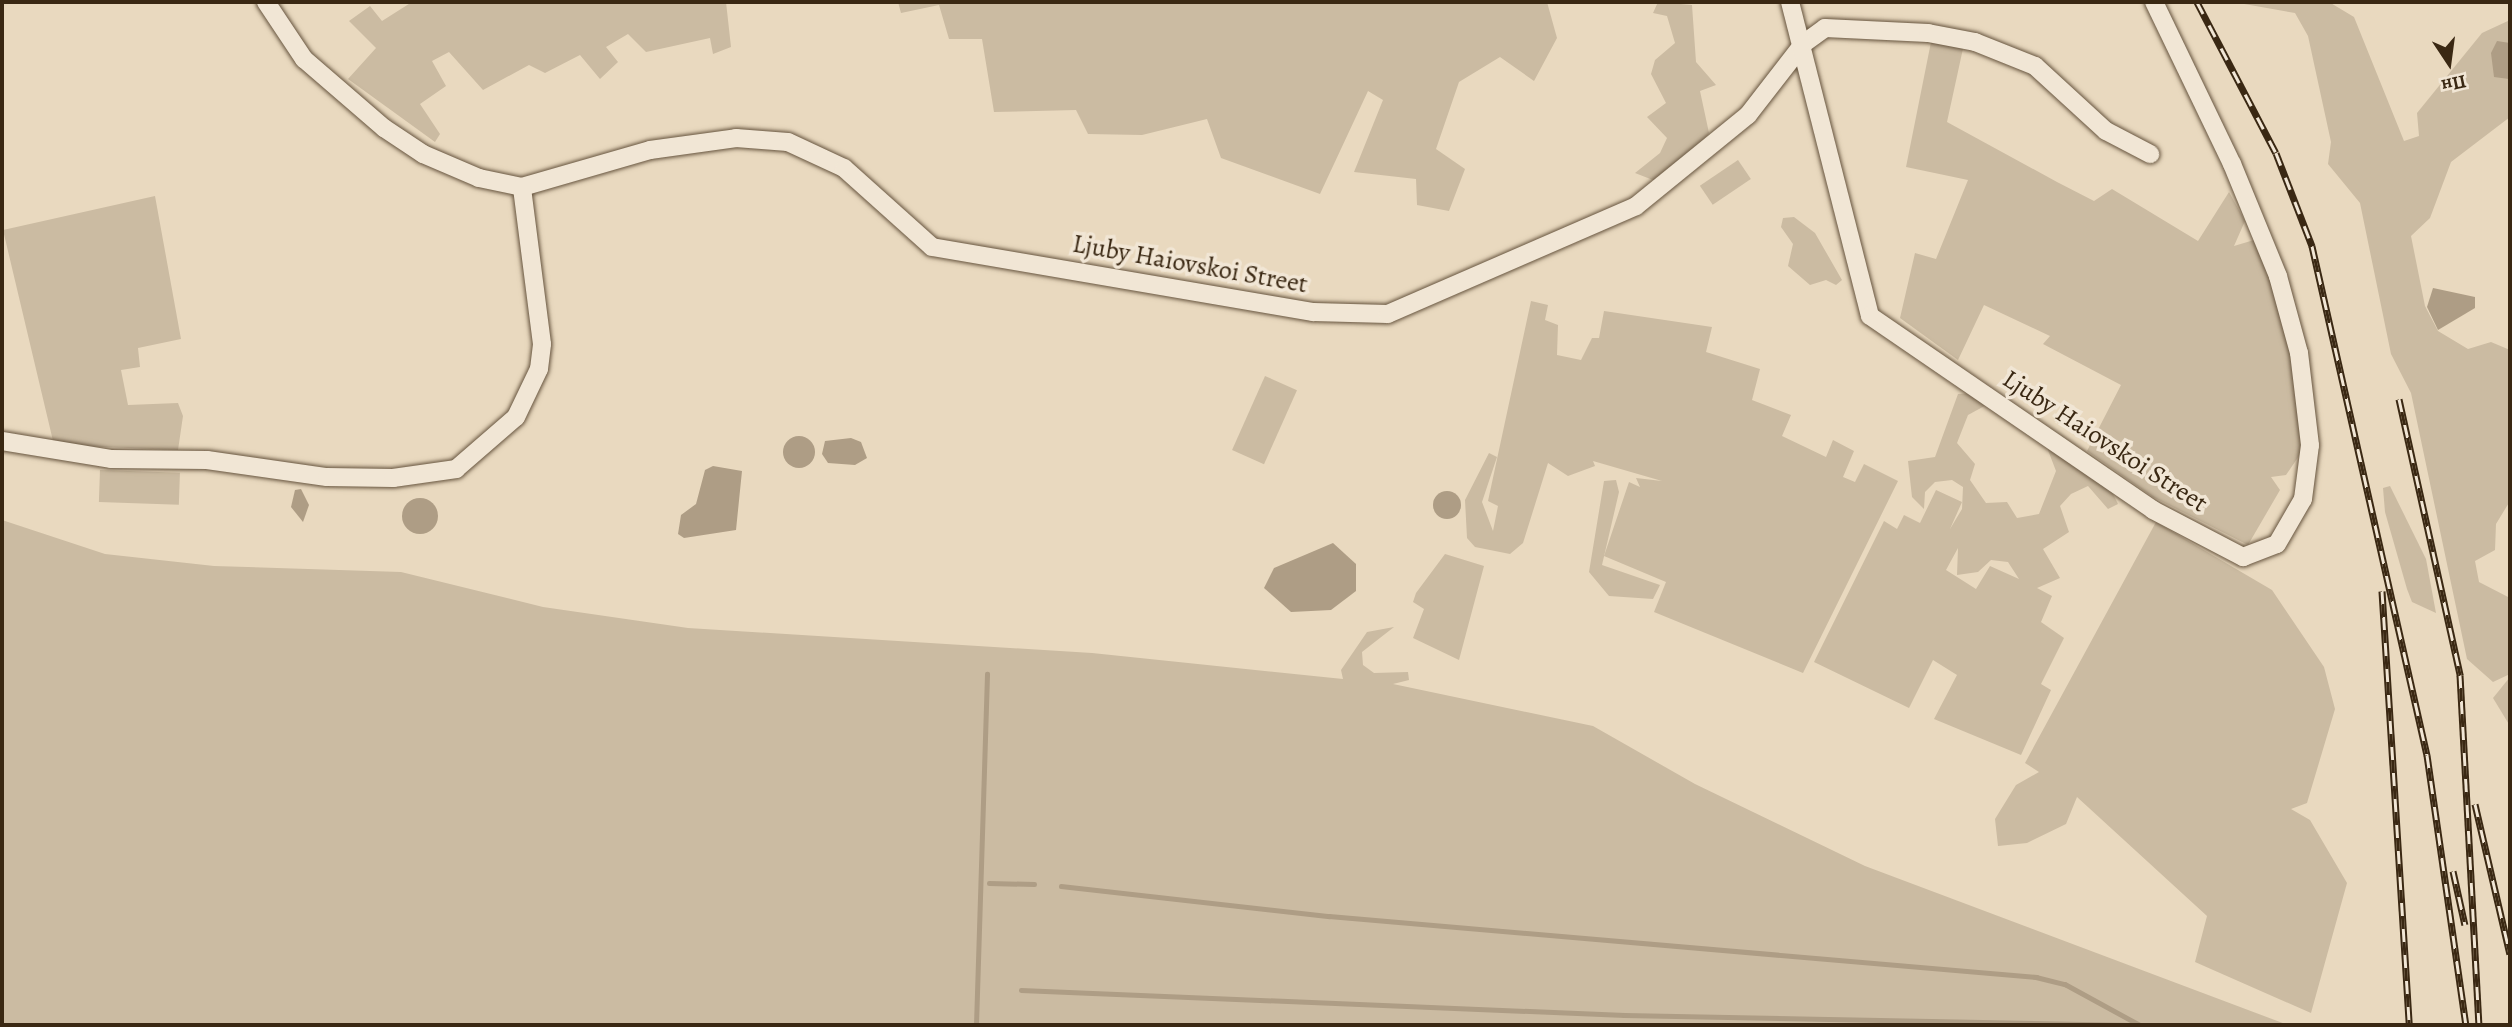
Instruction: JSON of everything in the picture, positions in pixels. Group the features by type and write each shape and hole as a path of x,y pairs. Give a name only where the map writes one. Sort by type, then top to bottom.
{"street":[{"path":"2,441 111,459 207,460 327,477 393,478 456,469 487,447 516,417 539,369 542,344 522,187 423,154 384,128 304,60 266,2"},
{"name":"Ljuby Haiovskoi Street","path":"1790,2 1871,316 2153,510 2243,557 2277,544 2303,499 2310,445 2299,353 2278,276 2248,201 2154,2"},
{"name":"Ljuby Haiovskoi Street","path":"522,187 650,150 736,138 789,142 844,168 932,247 1262,308 1388,314 1636,206 1748,115 1803,44 1825,28 1928,33 1975,42 2035,66 2106,131 2150,154"}],"shaded area":[{"path":"412,2 726,2 731,47 713,54 710,38 646,52 628,34 606,47 618,62 600,79 580,55 545,73 529,65 483,90 449,52 432,61 446,86 420,104 440,134 435,142 348,79 376,48 349,21 370,6 382,21"},
{"path":"898,2 1547,2 1557,38 1534,81 1500,57 1459,82 1436,149 1465,169 1449,211 1417,205 1416,179 1354,172 1383,100 1368,91 1320,194 1221,158 1207,119 1142,135 1088,134 1076,110 994,112 982,39 949,39 939,5 901,13"},
{"path":"1658,2 1692,5 1696,62 1716,85 1700,91 1709,133 1688,161 1658,182 1635,173 1660,153 1667,138 1647,117 1666,103 1651,74 1655,60 1675,43 1667,16 1653,13"},
{"path":"2233,2 2329,2 2354,17 2404,141 2419,136 2417,113 2482,33 2510,20 2510,117 2451,162 2430,218 2411,236 2425,306 2438,331 2468,349 2491,342 2510,350 2510,501 2496,524 2495,550 2475,561 2479,582 2510,598 2510,674 2493,682 2467,659 2411,393 2391,354 2360,203 2328,164 2331,142 2308,36 2295,13"},
{"path":"2497,41 2510,43 2509,79 2494,77 2491,53"},
{"path":"1931,42 1964,44 1947,122 2094,201 2112,189 2198,241 2229,192 2245,221 2234,246 2254,240 2269,263 2303,382 2301,453 2286,475 2271,477 2280,490 2248,545 2153,497 2087,451 2121,385 2043,344 2050,336 1984,305 1958,360 1900,318 1915,253 1936,259 1968,180 1906,167"},
{"path":"1738,160 1751,179 1713,205 1700,186"},
{"path":"155,196 181,339 138,348 140,367 121,370 128,405 178,403 183,416 178,450 54,445 3,230"},
{"path":"1794,217 1815,233 1842,280 1836,285 1826,280 1810,285 1788,266 1793,244 1781,227 1783,218"},
{"path":"2433,288 2475,297 2475,308 2438,330 2427,307"},
{"path":"1531,301 1548,305 1545,320 1558,325 1557,355 1581,360 1592,338 1599,338 1604,311 1712,327 1706,352 1760,369 1752,400 1791,415 1782,436 1826,457 1833,440 1854,451 1843,477 1855,482 1864,464 1898,481 1803,673 1654,612 1666,582 1604,556 1629,482 1640,487 1636,478 1662,481 1593,461 1595,466 1568,476 1548,463 1523,543 1510,554 1475,547 1467,538 1465,500 1489,453 1497,457 1482,502 1493,531 1498,506 1488,501"},
{"path":"1265,376 1297,390 1264,464 1232,450"},
{"path":"1973,393 1990,403 1968,415 1957,443 1975,464 1970,480 1986,503 2007,502 2017,518 2039,514 2056,471 2046,445 2105,478 2118,504 2108,509 2088,486 2071,494 2060,506 2069,532 2043,549 2060,578 2037,588 2052,596 2041,622 2064,638 2041,684 2051,690 2021,755 1934,719 1957,675 1933,660 1909,708 1814,662 1884,521 1897,529 1904,515 1920,523 1936,490 1962,502 1950,529 1962,509 1963,487 1952,480 1935,482 1925,492 1924,509 1912,497 1908,461 1935,457 1958,394","holes":["1958,548 1957,575 1978,572 1991,560 2008,562 2019,579 1990,566 1976,589 1946,570"]},
{"path":"799,436 810,441 815,452 810,463 799,468 788,463 783,452 788,441"},
{"path":"851,438 861,442 867,458 855,465 828,463 822,454 825,441"},
{"path":"713,466 742,471 736,530 684,538 678,534 681,515 696,504 705,470"},
{"path":"100,470 180,473 179,505 99,502"},
{"path":"1616,480 1619,492 1602,565 1660,585 1653,599 1609,596 1589,572 1604,481"},
{"path":"2390,486 2426,559 2436,613 2412,602 2407,589 2385,512 2383,488"},
{"path":"301,489 309,505 303,522 291,507 295,490"},
{"path":"1447,491 1457,495 1461,505 1457,515 1447,519 1437,515 1433,505 1437,495"},
{"path":"420,498 433,503 438,516 433,529 420,534 407,529 402,516 407,503"},
{"path":"2,520 105,554 214,566 401,572 543,607 688,628 1092,653 1343,679 1341,670 1367,632 1394,627 1362,652 1363,665 1374,673 1408,672 1409,680 1393,684 1593,726 1695,784 1865,866 2288,1025 2,1025"},
{"path":"2156,522 2272,590 2324,667 2335,709 2307,803 2291,809 2310,820 2347,883 2311,1013 2195,962 2207,916 2077,797 2066,824 2027,843 1998,846 1995,819 2016,785 2039,772 2025,763"},
{"path":"1333,543 1356,564 1356,591 1331,610 1291,612 1264,588 1274,568"},
{"path":"1445,554 1484,566 1459,660 1413,638 1424,609 1413,602 1416,593"},
{"path":"2510,677 2510,726 2493,698"}],"waterway":[{"path":"976,1025 987,674"},
{"path":"989,883 1034,884"},
{"path":"1061,886 1329,916 2036,977 2065,984 2140,1025"},
{"path":"1021,990 1624,1015 2132,1025"}],"railway":[{"path":"2197,2 2276,153 2312,246 2427,755 2466,1025"},
{"path":"2399,399 2460,675 2479,1025"},
{"path":"2382,591 2409,1025"},
{"path":"2475,804 2510,954"},
{"path":"2453,871 2465,925"}]}
